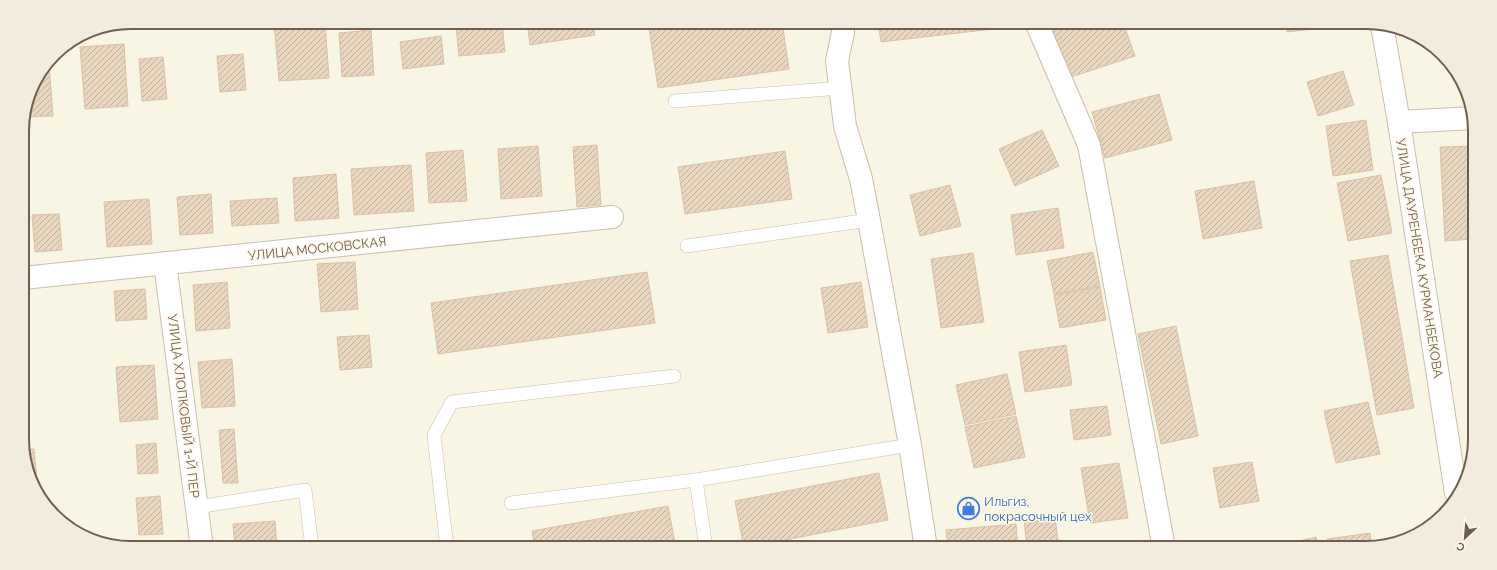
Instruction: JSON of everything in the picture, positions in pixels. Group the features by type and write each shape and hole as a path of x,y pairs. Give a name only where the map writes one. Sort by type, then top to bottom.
{"street":[{"path":"843,29 837,62 845,126 861,179 869,220 910,445 925,541"},
{"path":"1039,29 1089,145 1163,541"},
{"name":"УЛИЦА ДАУРЕНБЕКА КУРМАНБЕКОВА","path":"1383,31 1399,122 1455,487"},
{"path":"1399,122 1467,118"},
{"name":"УЛИЦА МОСКОВСКАЯ","path":"29,277 612,217"},
{"name":"УЛИЦА ХЛОПКОВЫЙ 1-Й ПЕР","path":"165,263 201,541"}],"lane":[{"path":"676,101 841,88"},
{"path":"687,246 869,220"},
{"path":"446,541 434,435 452,402 674,376"},
{"path":"511,503 696,480 910,445"},
{"path":"696,480 705,541"},
{"path":"197,507 305,490 311,541"}],"building":[{"path":"275,29 326,29 329,78 279,81"},
{"path":"456,29 503,29 505,52 459,56"},
{"path":"528,29 594,29 595,35 530,45"},
{"path":"649,29 783,29 789,69 658,88"},
{"path":"879,29 993,29 881,42"},
{"path":"1051,29 1125,29 1135,56 1068,78"},
{"path":"1287,29 1313,29 1287,32"},
{"path":"371,30 374,75 342,77 339,33"},
{"path":"441,36 444,64 403,69 400,42"},
{"path":"124,44 128,106 85,109 80,47"},
{"path":"243,54 246,90 220,92 217,56"},
{"path":"163,57 167,99 142,101 139,59"},
{"path":"49,70 53,116 30,117 32,105 37,92"},
{"path":"1343,71 1354,105 1318,116 1307,82"},
{"path":"1159,94 1172,140 1105,158 1092,112"},
{"path":"1366,120 1373,170 1333,176 1326,126"},
{"path":"1042,130 1059,166 1015,186 999,149"},
{"path":"597,145 601,205 577,207 573,147"},
{"path":"538,146 542,196 501,199 498,149"},
{"path":"1468,146 1468,239 1445,241 1440,147"},
{"path":"463,150 467,201 429,203 426,153"},
{"path":"785,151 792,199 685,214 678,167"},
{"path":"411,165 414,211 354,215 351,169"},
{"path":"336,174 339,218 295,221 293,178"},
{"path":"1381,175 1392,233 1348,241 1337,183"},
{"path":"1254,181 1262,228 1203,239 1195,191"},
{"path":"950,185 961,226 920,236 910,195"},
{"path":"211,194 213,233 180,235 177,197"},
{"path":"277,198 279,223 232,226 230,201"},
{"path":"149,199 152,244 107,247 104,202"},
{"path":"1058,208 1064,248 1016,255 1011,215"},
{"path":"59,214 62,250 35,252 32,215"},
{"path":"1093,252 1100,286 1054,294 1047,261"},
{"path":"973,253 984,322 941,328 931,259"},
{"path":"1388,255 1414,408 1377,415 1350,261"},
{"path":"355,262 358,309 321,312 317,264"},
{"path":"647,272 655,323 438,354 431,303"},
{"path":"227,282 230,328 196,331 193,285"},
{"path":"861,282 868,327 828,333 821,288"},
{"path":"1100,287 1106,320 1060,328 1054,295"},
{"path":"145,289 147,319 116,321 114,291"},
{"path":"1176,326 1198,436 1161,444 1138,334"},
{"path":"369,335 372,367 340,370 337,337"},
{"path":"1066,345 1072,385 1025,392 1019,352"},
{"path":"232,359 235,406 202,408 198,362"},
{"path":"154,365 158,419 120,422 116,367"},
{"path":"1007,374 1016,414 965,425 956,385"},
{"path":"1368,402 1380,454 1336,463 1324,411"},
{"path":"1107,406 1111,435 1074,440 1070,410"},
{"path":"1016,416 1025,457 974,468 965,427"},
{"path":"234,429 238,483 223,483 219,430"},
{"path":"156,443 158,473 138,474 136,445"},
{"path":"30,449 34,449 37,478 34,472"},
{"path":"1252,462 1259,501 1220,508 1213,468"},
{"path":"1119,463 1128,518 1090,523 1081,468"},
{"path":"879,473 888,520 780,541 743,541 735,501"},
{"path":"160,496 163,534 139,535 136,498"},
{"path":"668,506 675,541 534,541 532,531"},
{"path":"1055,517 1058,541 1026,541 1024,520"},
{"path":"275,521 276,541 234,541 233,524"},
{"path":"1016,524 1017,541 947,541 946,530"},
{"path":"1370,533 1371,541 1327,541 1327,539"},
{"path":"1316,537 1317,541 1299,541"}],"place":[{"name":"Ильгиз, покрасочный цех","path":"969,508"}]}
